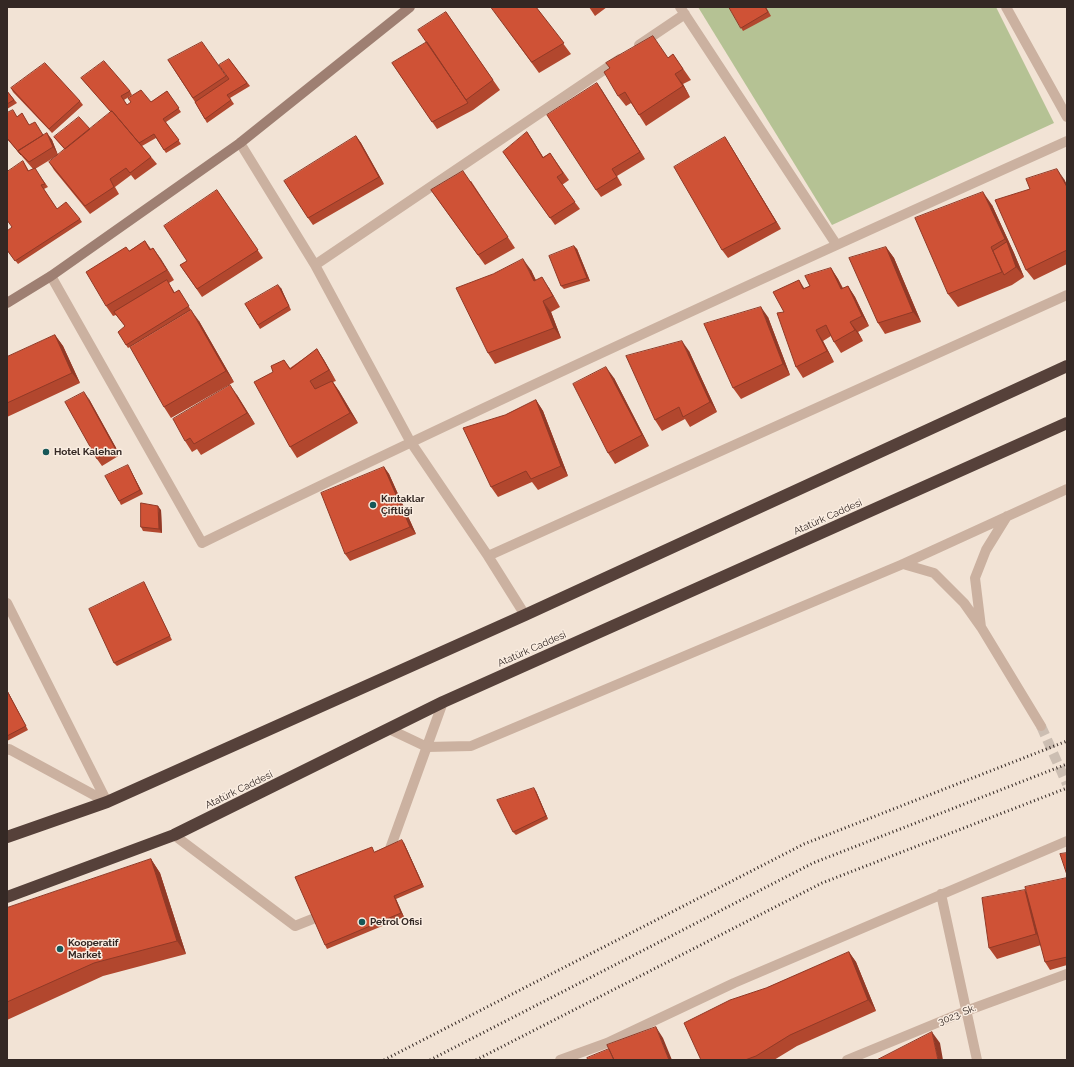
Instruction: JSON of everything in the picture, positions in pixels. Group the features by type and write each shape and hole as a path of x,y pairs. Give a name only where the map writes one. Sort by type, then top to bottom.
{"highway":[{"path":"7,837 107,802 524,615 1067,366"},
{"name":"Atatürk Caddesi","path":"7,897 174,836 443,702 1067,423"}],"street":[{"path":"7,303 51,276 240,143 410,7"},
{"path":"1006,7 1067,118"},
{"path":"315,265 629,52 683,11 836,244"},
{"path":"51,276 202,543 410,442 836,244 1067,141"},
{"path":"240,143 315,265 410,442 488,556 524,615"},
{"path":"488,556 1067,294"},
{"path":"389,729 427,747 471,746 903,564 1067,489"},
{"path":"981,627 975,578 986,550 1007,516"},
{"path":"903,564 934,573 964,603 981,627 1041,726"},
{"path":"7,603 107,802"},
{"path":"384,866 443,702"},
{"path":"7,750 9,749 107,802"},
{"path":"174,836 295,926 338,909"},
{"path":"560,1060 607,1043 734,983 1067,841"},
{"path":"941,894 977,1060"},
{"name":"3023. Sk.","path":"847,1060 966,1011 1067,974"}],"green space":[{"path":"698,7 996,7 1054,123 832,225"}],"building":[{"path":"491,7 536,7 564,43 532,62"},
{"path":"729,7 765,7 768,12 741,28"},
{"path":"446,12 493,80 466,100 418,30"},
{"path":"653,36 668,58 673,54 683,69 675,74 683,86 639,115 625,92 618,96 604,72 610,68 606,63"},
{"path":"202,42 226,76 193,98 168,60"},
{"path":"427,42 468,103 432,122 392,63"},
{"path":"229,59 247,83 227,95 231,100 205,119 195,102 229,79 219,65"},
{"path":"104,61 130,91 121,96 127,105 131,102 128,98 141,90 151,102 167,91 179,108 163,119 179,140 164,150 154,134 139,143 81,78"},
{"path":"45,63 80,101 49,129 11,88"},
{"path":"597,83 640,152 612,169 617,177 596,190 547,115"},
{"path":"7,91 14,100 7,104"},
{"path":"13,110 17,117 22,113 29,125 35,122 43,135 18,151 21,155 7,138 7,113"},
{"path":"112,111 151,157 130,173 126,168 110,179 114,187 85,206 49,162"},
{"path":"79,117 90,129 65,149 54,137"},
{"path":"527,132 543,158 550,153 563,173 557,177 575,202 550,218 503,152"},
{"path":"47,133 53,147 29,162 18,151"},
{"path":"356,136 379,177 308,218 284,181"},
{"path":"725,137 776,222 722,250 674,167"},
{"path":"23,161 28,171 35,168 45,184 41,185 57,209 66,202 80,219 15,261 7,250 7,231 12,227 7,220 7,172"},
{"path":"1057,169 1067,187 1067,250 1026,270 995,200 1030,189 1026,179"},
{"path":"463,171 508,237 478,255 431,190"},
{"path":"217,190 258,250 197,289 180,265 187,261 164,226"},
{"path":"983,192 1005,239 991,247 1002,272 948,294 915,218"},
{"path":"145,241 150,250 153,248 167,270 106,306 86,272 126,247 129,251"},
{"path":"1007,242 1016,267 1004,275 993,251"},
{"path":"574,246 587,278 561,286 549,256"},
{"path":"886,247 913,312 878,323 849,258"},
{"path":"523,259 534,281 542,277 553,296 543,301 554,328 488,353 456,288 493,274"},
{"path":"831,268 841,289 848,286 862,316 850,322 855,330 834,342 826,325 816,330 827,351 796,367 777,313 784,312 773,292 799,280 803,289 810,286 805,276"},
{"path":"167,280 174,293 179,290 189,306 126,345 118,332 125,326 114,312"},
{"path":"278,285 289,306 258,325 245,304"},
{"path":"761,307 783,364 733,388 704,324"},
{"path":"191,310 226,371 164,407 130,347"},
{"path":"55,335 72,373 7,403 7,357"},
{"path":"682,341 710,402 683,417 679,407 655,420 626,356"},
{"path":"317,349 329,370 310,381 315,389 332,381 350,413 290,447 254,382 273,372 271,366 284,360 290,369"},
{"path":"606,367 642,435 608,453 573,384"},
{"path":"230,385 247,413 194,444 190,438 185,441 173,419"},
{"path":"84,392 115,448 97,459 65,402"},
{"path":"536,400 561,466 531,479 526,471 491,487 463,428 505,415"},
{"path":"128,465 140,490 119,501 105,476"},
{"path":"384,467 410,527 345,554 321,493"},
{"path":"141,503 158,506 159,529 141,527"},
{"path":"144,582 170,636 114,663 89,609"},
{"path":"7,691 26,726 7,736"},
{"path":"534,788 546,816 513,832 497,800"},
{"path":"402,840 422,884 394,896 401,913 325,945 295,877 372,847 374,852"},
{"path":"1067,853 1067,875 1060,854"},
{"path":"151,859 177,941 94,963 7,1002 7,908"},
{"path":"1067,878 1067,957 1045,962 1025,887"},
{"path":"1025,890 1036,934 989,948 982,898"},
{"path":"849,952 868,1000 790,1035 756,1056 745,1060 701,1060 684,1023 730,1000 766,988"},
{"path":"656,1027 669,1060 614,1060 607,1045"},
{"path":"932,1032 938,1060 877,1060"},
{"path":"609,1049 614,1060 588,1060 587,1058"}],"tunnel":[{"path":"1041,726 1067,784"}],"railway":[{"path":"384,1060 804,844 1067,741"},
{"path":"430,1060 813,863 1067,764"},
{"path":"476,1060 822,883 1067,788"}],"place":[{"name":"Hotel Kalehan","path":"46,452"},
{"name":"Kırıtaklar Çiftliği","path":"373,505"},
{"name":"Petrol Ofisi","path":"362,922"},
{"name":"Kooperatif Market","path":"60,949"}]}
